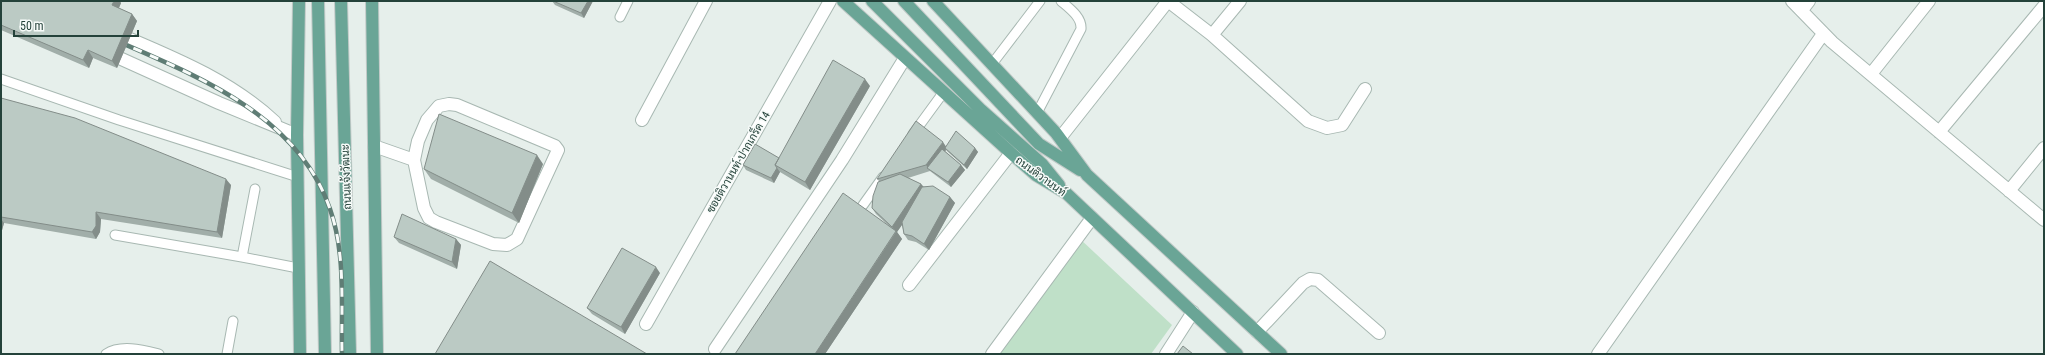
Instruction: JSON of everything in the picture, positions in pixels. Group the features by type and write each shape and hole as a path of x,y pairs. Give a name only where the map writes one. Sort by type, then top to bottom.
{"main road":[{"path":"318,1 326,354"},
{"name":"ถนนแจ้งวัฒนะ","path":"341,1 350,354"},
{"path":"372,1 377,354"},
{"name":"ถนนติวานนท์","path":"842,1 1036,175 1066,193 1237,354"},
{"path":"872,1 980,109 1042,164 1066,193"},
{"path":"904,1 1039,144 1087,175 1281,354"},
{"path":"933,1 1060,138 1087,175"},
{"path":"300,2 298,135 298,268 300,354"}],"street":[{"path":"642,120 706,1"},
{"name":"ซอยติวานนท์-ปากเกร็ด 14","path":"646,324 830,1"},
{"path":"1060,138 1168,1 1212,36 1308,121 1327,128 1342,125 1365,88"},
{"path":"1212,36 1240,1"},
{"path":"1792,1 1805,6 1823,34 2044,220"},
{"path":"1871,74 1930,1"},
{"path":"1939,132 2044,6"},
{"path":"105,29 211,75 232,87 264,112 280,128"},
{"path":"1598,354 1823,34"},
{"path":"141,68 150,48"},
{"path":"98,49 219,103 298,135"},
{"path":"715,349 842,160 905,58"},
{"path":"449,104 457,105 555,146 558,150 517,239 507,245 493,244 429,218 424,208 414,160 418,142 427,120 439,106 449,104"},
{"path":"374,146 414,160"},
{"path":"2009,190 2044,148"},
{"path":"909,285 1011,153"},
{"path":"992,354 1092,218"},
{"path":"1257,332 1303,283 1310,279 1318,280 1379,333"},
{"path":"1166,354 1193,312"}],"lane":[{"path":"620,17 628,1"},
{"path":"992,64 1040,1"},
{"path":"1037,113 1081,29 1081,23 1065,2"},
{"path":"1,79 119,120 298,177"},
{"path":"907,143 943,93"},
{"path":"863,205 890,168"},
{"path":"242,257 255,189"},
{"path":"115,235 298,268"},
{"path":"226,354 233,321"},
{"path":"106,354 113,350 124,348 159,354"}],"green space":[{"path":"1079,238 1172,325 1151,354 998,354"}],"building":[{"path":"1,1 114,1 112,5 132,14 112,61 88,50 83,60 1,25"},
{"path":"553,1 588,1 581,13"},
{"path":"833,60 865,79 805,182 775,165"},
{"path":"1,98 75,118 226,179 217,232 96,212 96,226 92,232 1,217"},
{"path":"439,114 537,155 512,213 424,169"},
{"path":"916,121 943,142 926,165 877,179"},
{"path":"956,131 975,148 964,165 945,148"},
{"path":"755,144 779,158 775,165 777,168 771,178 743,165"},
{"path":"942,149 961,165 948,182 927,168"},
{"path":"900,174 921,184 892,227 872,208 873,196 878,182"},
{"path":"933,186 950,197 924,244 912,236 904,234 902,222 922,187"},
{"path":"843,193 896,231 815,354 735,354"},
{"path":"402,214 456,239 452,262 394,237"},
{"path":"622,248 656,267 621,327 587,308"},
{"path":"490,261 647,354 435,354"},
{"path":"1183,346 1193,354 1177,354"}],"railway":[{"path":"117,41 181,69 212,85 243,104 270,124 295,149 315,177 330,209 335,226 341,262 342,354"}]}
